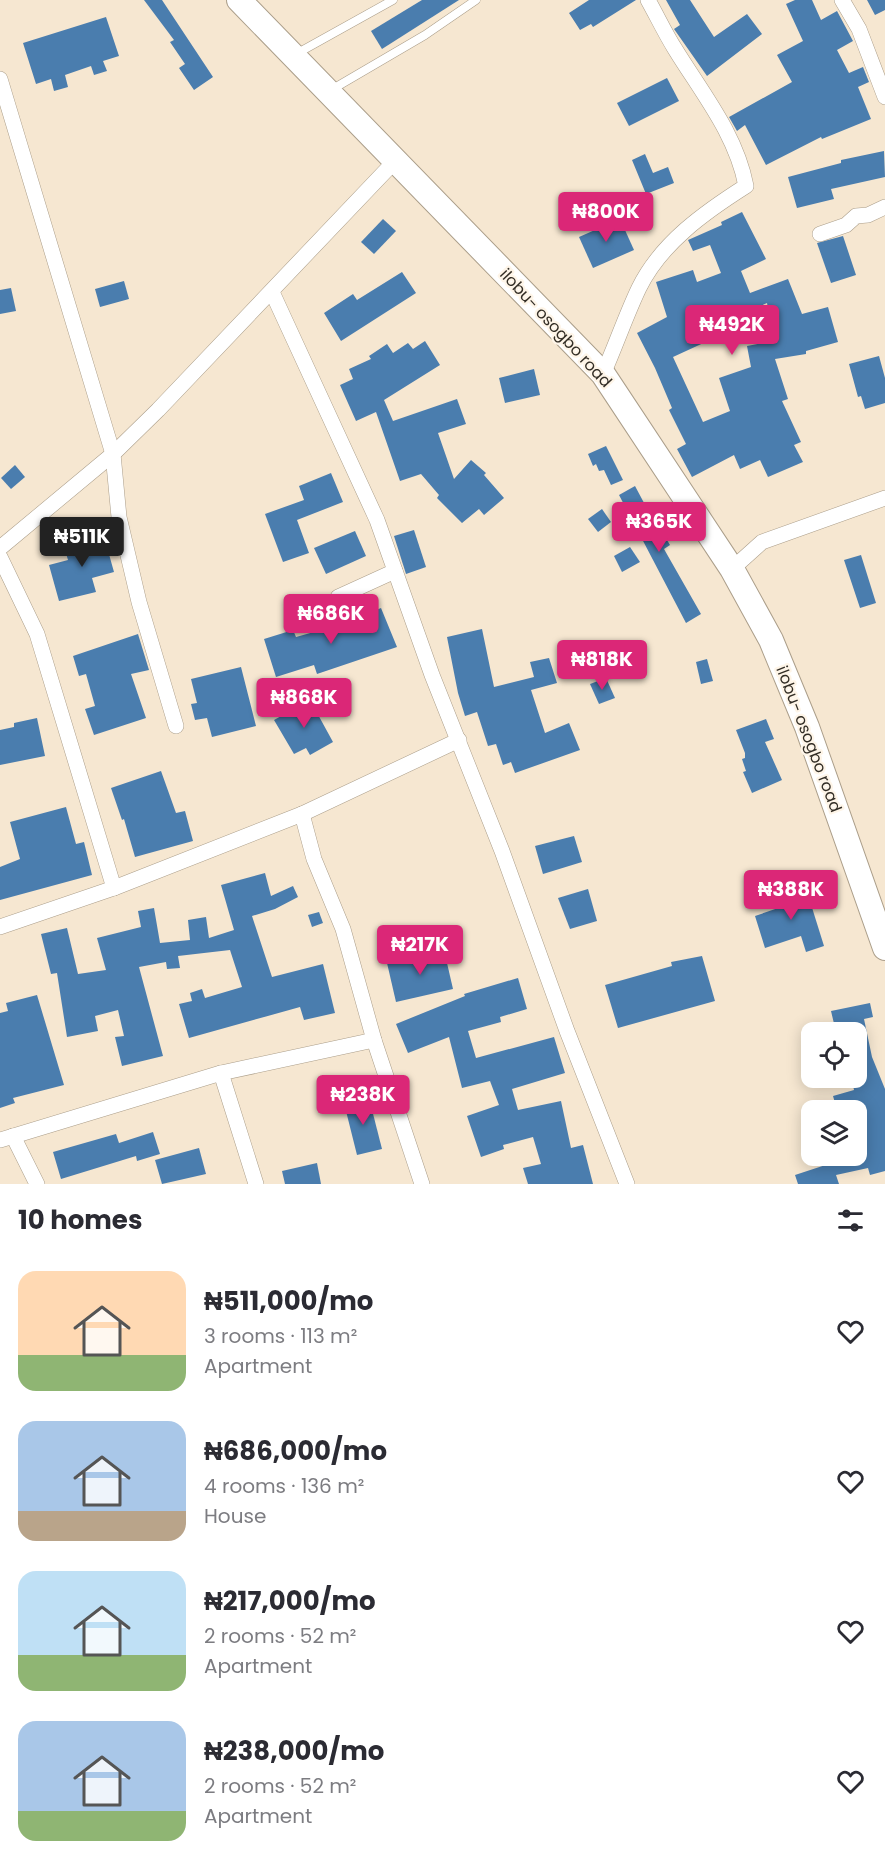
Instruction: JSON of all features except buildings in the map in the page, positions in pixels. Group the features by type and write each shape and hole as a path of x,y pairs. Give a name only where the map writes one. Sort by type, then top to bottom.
{"main road":[{"name":"ilobu- osogbo road","path":"239,0 603,374 732,569 771,640 807,727 885,948"}],"street":[{"path":"603,374 640,286 671,243 711,208 746,186 742,167 716,110 675,49 648,0"},
{"path":"842,0 859,29 885,97"},
{"path":"0,79 113,454 119,517 139,602 176,726"},
{"path":"0,548 113,454 272,292 395,161"},
{"path":"820,234 846,225 856,216 868,215 885,207"},
{"path":"272,292 372,510 627,1184"},
{"path":"732,569 762,542 885,498"},
{"path":"0,557 37,634 114,888"},
{"path":"338,597 395,571"},
{"path":"0,927 114,888 302,814 459,740"},
{"path":"302,814 314,859 343,929 374,1040 423,1184"},
{"path":"37,1184 6,1138 221,1073 374,1040"},
{"path":"221,1073 256,1184"}],"lane":[{"path":"292,56 322,42 393,0"},
{"path":"327,92 425,35 476,0"}]}
